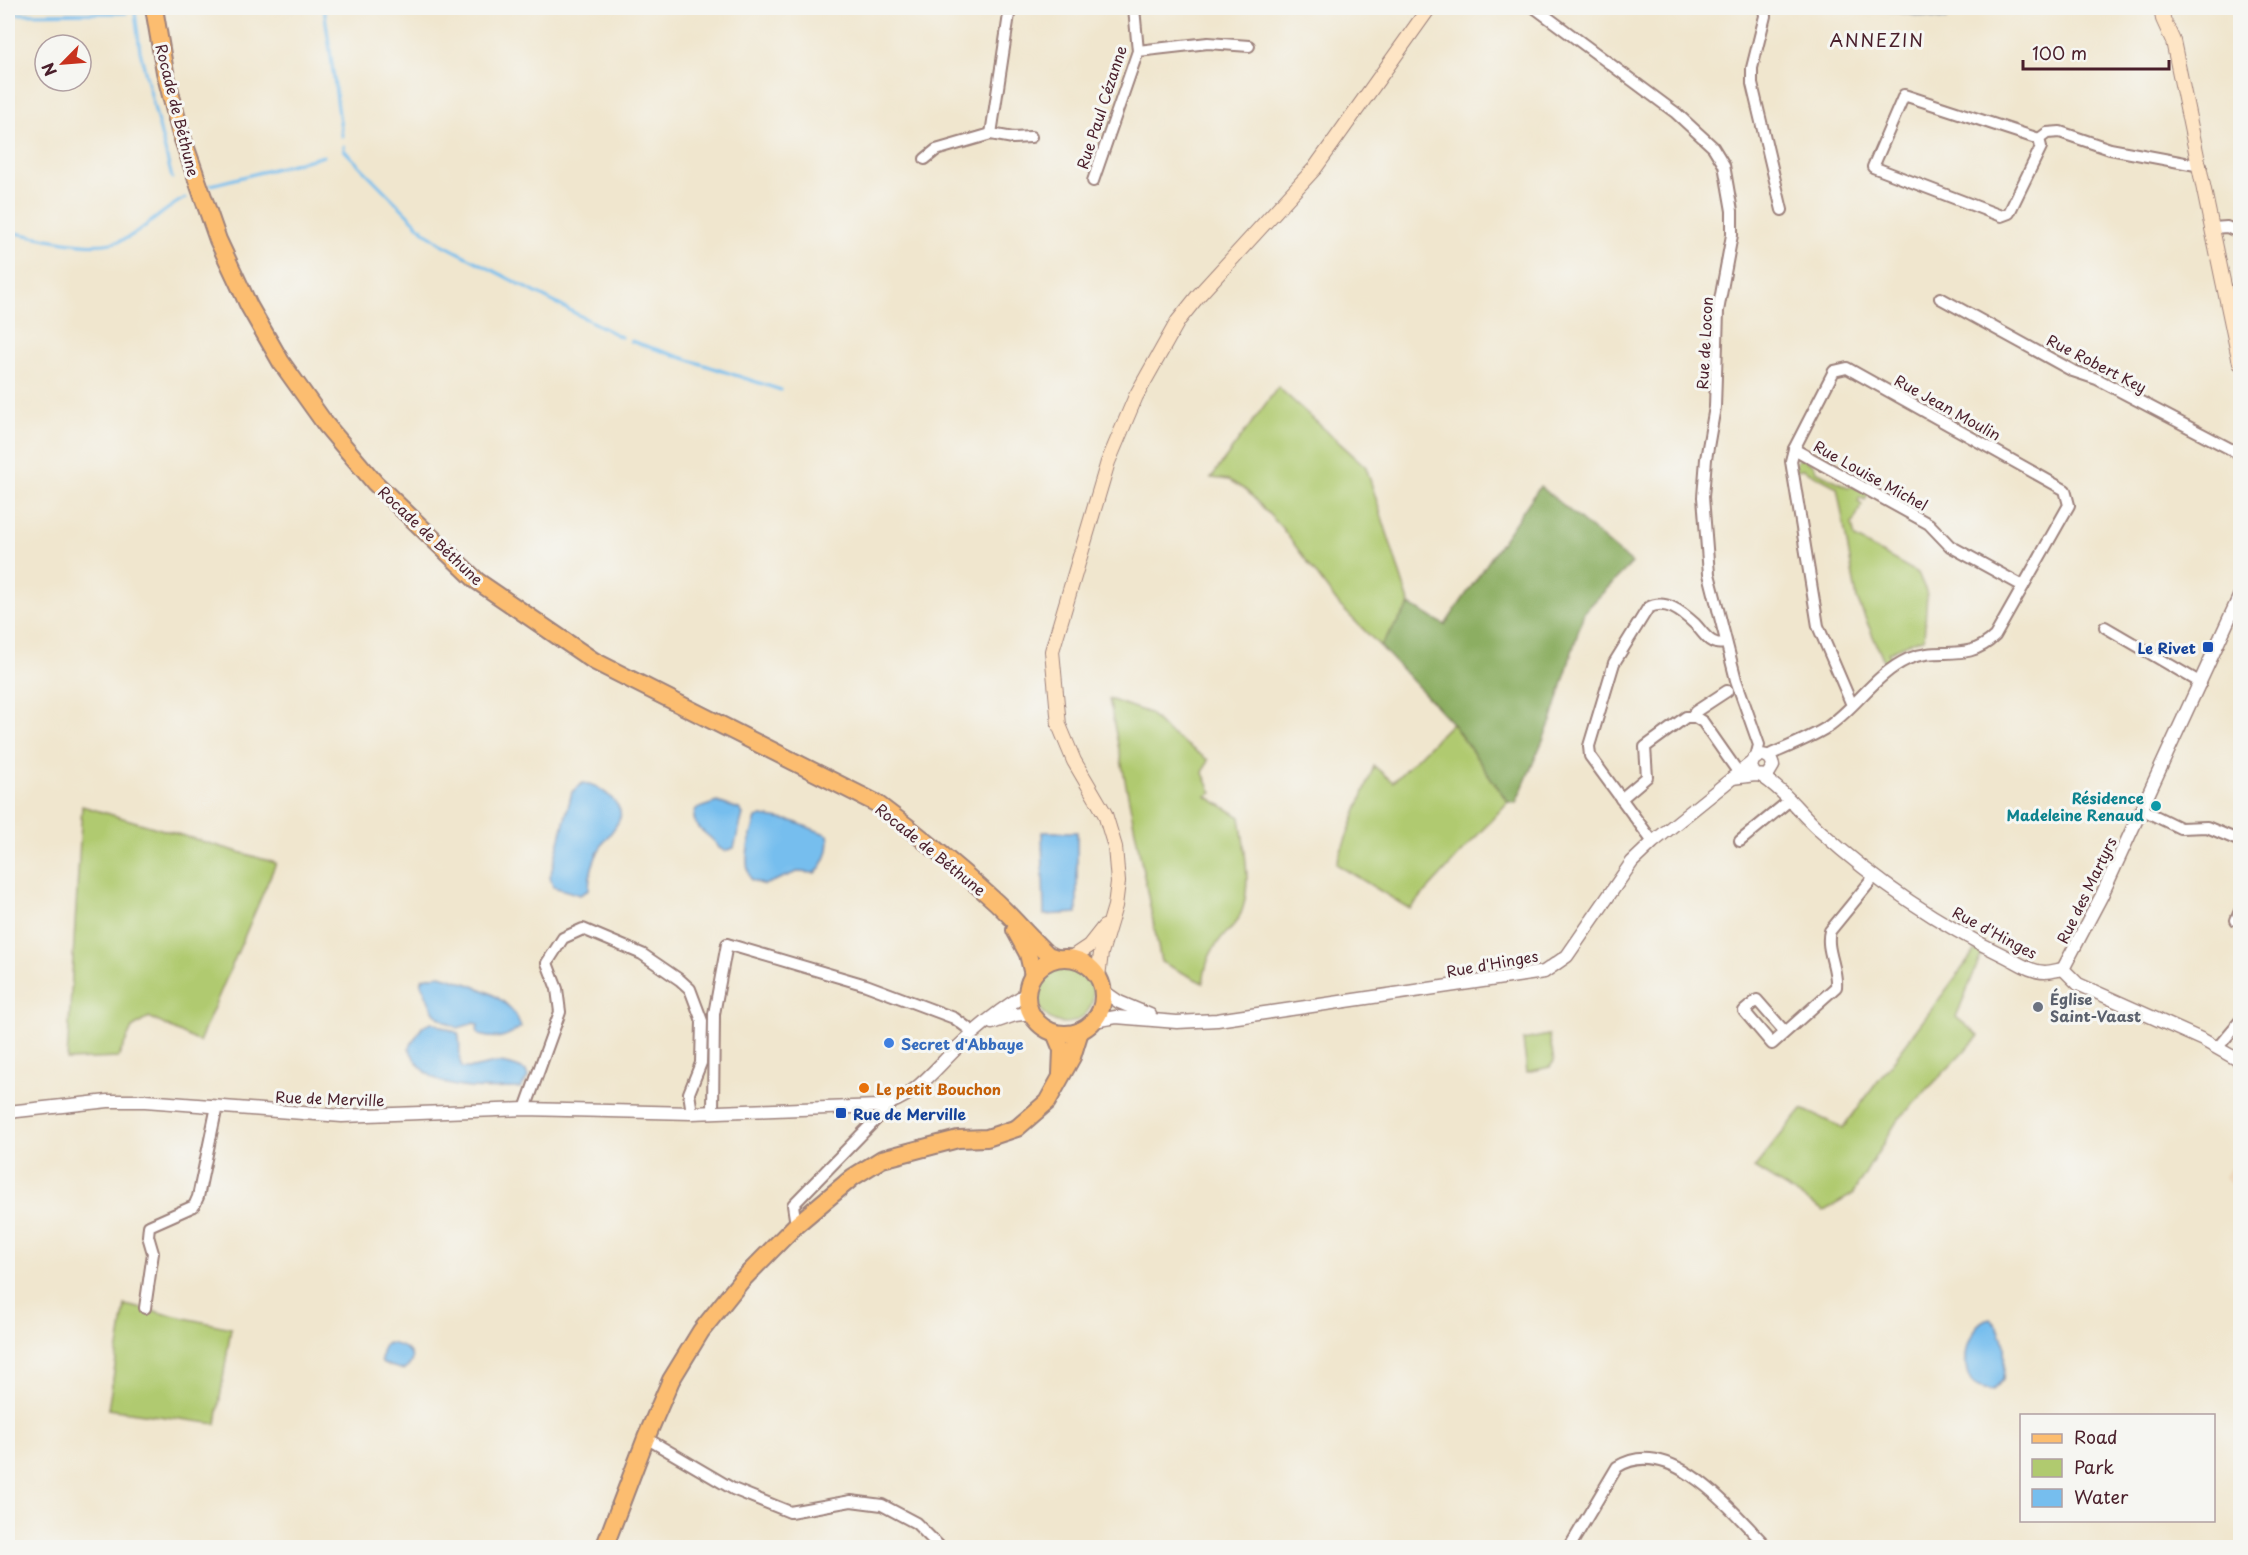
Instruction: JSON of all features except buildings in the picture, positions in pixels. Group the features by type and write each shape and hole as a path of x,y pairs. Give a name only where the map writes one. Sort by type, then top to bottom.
{"main road":[{"name":"Rocade de Béthune","path":"154,8 165,72 180,131 222,250 249,306 281,362 326,425 375,483 477,581 594,661 876,803 917,834 998,904 1048,955 1064,958"},
{"path":"1115,906 1096,940 1064,958 1047,962 1030,983 1027,1002 1031,1013 1037,1022 1055,1033 1068,1034 1080,1031 1094,1020 1103,1002 1101,953 1115,906 1118,882 1115,847 1105,814 1074,761 1059,725 1052,651 1108,462 1136,396 1178,321 1315,168 1429,8"},
{"path":"2161,8 2163,19 2174,41 2241,363"},
{"name":"Rocade de Béthune","path":"998,904 1028,954 1030,983"},
{"path":"1064,958 1082,961 1091,968 1101,984"},
{"path":"604,1548 671,1380 701,1330 741,1281 796,1225 853,1177 882,1159 958,1139 987,1138 1017,1128 1047,1102 1072,1057 1080,1031"},
{"path":"1055,1033 1062,1050 1061,1075"}],"street":[{"path":"991,134 1010,8"},
{"name":"Rue Paul Cézanne","path":"1093,181 1138,51 1134,8"},
{"name":"Rue de Locon","path":"1535,8 1676,113 1713,147 1724,165 1732,211 1732,235 1718,311 1715,407 1706,459 1703,497 1708,574 1736,680 1754,728 1763,744 1763,764"},
{"path":"1764,8 1765,16 1752,68 1752,84 1782,210"},
{"path":"1138,51 1208,44 1250,46"},
{"path":"1904,95 2039,139 2041,147 2009,213 2001,216 1873,167 1904,95"},
{"path":"2039,139 2047,133 2060,132 2110,149 2201,166"},
{"path":"925,159 936,150 991,134 1013,138 1031,137"},
{"path":"2213,228 2227,227 2241,233"},
{"name":"Rue Robert Key","path":"1940,298 2073,371 2097,379 2241,454"},
{"name":"Rue Jean Moulin","path":"1763,764 1783,749 1826,728 1852,705 1890,669 1909,659 1930,653 1966,652 1984,646 1995,636 2069,505 2065,490 1846,368 1834,371 1794,449 1791,461 1818,626 1852,705"},
{"name":"Rue Louise Michel","path":"1794,449 1929,524 1950,546 2023,585"},
{"name":"Rue des Martyrs","path":"2062,969 2102,897 2241,595"},
{"path":"1653,842 1590,756 1589,746 1614,663 1648,608 1655,603 1667,604 1694,623 1705,636 1716,643 1726,643"},
{"path":"2105,627 2200,683"},
{"path":"1691,717 1727,691"},
{"path":"1621,799 1647,777 1645,747 1686,717 1703,722 1734,775 1763,764"},
{"name":"Rue d'Hinges","path":"1763,764 1790,800 1817,828 1874,877 1975,942 2031,969 2045,972 2062,969"},
{"name":"Rue d'Hinges","path":"1094,1020 1116,1017 1177,1022 1217,1020 1544,972 1567,956 1632,862 1734,775"},
{"path":"1740,841 1790,800"},
{"path":"2141,809 2180,828 2206,827 2241,841"},
{"path":"1785,1032 1836,987 1837,978 1828,939 1830,931 1874,877"},
{"path":"2241,911 2236,920 2241,922"},
{"path":"525,1109 560,1012 557,989 547,963 563,938 583,929 642,954 690,989 702,1021 701,1063 689,1093 692,1113"},
{"path":"713,1112 714,1014 727,944 866,985 954,1018 978,1030"},
{"path":"2062,969 2078,984 2218,1047 2241,1061"},
{"name":"Rue de Merville","path":"8,1112 108,1101 217,1106 342,1116 525,1109 692,1113 868,1107 892,1103 911,1093 1030,983"},
{"name":"Rue d'Hinges","path":"1101,984 1141,1012 1177,1022"},
{"name":"Rue de Merville","path":"978,1030 1015,1015 1031,1013"},
{"path":"2218,1047 2241,1021"},
{"path":"796,1225 793,1205 892,1103"},
{"path":"145,1308 153,1253 148,1236 149,1226 194,1206 198,1197 217,1106"},
{"path":"646,1438 733,1489 790,1512 851,1501 882,1505 916,1523 941,1548"},
{"path":"1569,1548 1617,1467 1627,1461 1644,1459 1664,1461 1712,1490 1768,1548"}],"shaded area":[{"path":"2240,1156 2240,1193 2223,1177"}],"green space":[{"path":"1278,387 1366,467 1410,605 1380,646 1340,606 1282,528 1247,491 1229,480 1211,478"},
{"path":"1801,458 1814,465 1816,471 1868,494 1865,500 1860,497 1858,502 1862,505 1852,524 1855,538 1918,573 1927,594 1924,639 1910,642 1888,653 1892,658 1885,664 1857,599 1837,487 1803,469 1796,470 1795,463"},
{"path":"1540,486 1632,563 1584,612 1552,719 1516,803 1508,802 1452,723 1380,646 1410,605 1445,625"},
{"path":"1109,699 1149,713 1166,730 1208,760 1203,773 1212,793 1206,796 1240,817 1247,871 1245,899 1236,923 1211,953 1203,983 1161,962"},
{"path":"1452,723 1508,802 1410,909 1336,864 1374,766 1393,782"},
{"path":"82,806 276,863 199,1042 149,1017 132,1028 118,1058 67,1060"},
{"path":"1975,951 1982,953 1956,1017 1979,1036 1897,1121 1852,1195 1824,1211 1754,1168 1802,1109 1843,1128"},
{"path":"1065,967 1076,969 1085,975 1091,984 1093,995 1091,1006 1085,1015 1076,1021 1065,1023 1054,1021 1045,1015 1039,1006 1037,995 1039,984 1045,975 1054,969"},
{"path":"1549,1035 1554,1061 1550,1067 1527,1072 1523,1040"},
{"path":"125,1305 231,1328 216,1424 108,1409"}],"water":[{"path":"1891,8 1950,8 1946,20 1889,11"},
{"path":"583,783 590,784 608,795 615,802 621,815 597,855 591,872 589,890 580,895 553,887 550,877 572,792"},
{"path":"717,802 739,809 743,814 734,848 725,851 697,826 694,816 696,809"},
{"path":"762,816 792,821 828,835 829,845 826,855 822,865 815,873 797,872 764,885 751,880 747,865 748,849 756,818"},
{"path":"1042,832 1077,832 1077,913 1044,915"},
{"path":"440,975 476,987 499,998 516,1016 521,1027 506,1036 491,1037 479,1035 478,1025 474,1023 458,1028 441,1019 434,1011 421,984 423,978"},
{"path":"431,1022 458,1033 462,1068 497,1063 515,1066 526,1071 528,1077 521,1088 456,1086 442,1082 429,1074 418,1064 409,1048 422,1027"},
{"path":"1990,1318 2003,1339 2005,1355 2003,1380 1993,1390 1975,1385 1971,1381 1966,1364 1968,1345 1976,1328"},
{"path":"388,1343 405,1348 409,1352 412,1360 404,1370 383,1364 381,1361 383,1346"}],"waterway":[{"path":"324,8 342,136"},
{"path":"134,12 140,51 172,178"},
{"path":"8,14 126,13"},
{"path":"344,146 344,150 424,231 440,243 621,337"},
{"path":"211,185 324,156"},
{"path":"8,232 85,244 114,242 135,234 185,198"},
{"path":"631,341 781,390"}],"place":[{"name":"Le Rivet","path":"2208,647"},
{"name":"Résidence Madeleine Renaud","path":"2156,806"},
{"name":"Église Saint-Vaast","path":"2038,1007"},
{"name":"Secret d'Abbaye","path":"889,1043"},
{"name":"Le petit Bouchon","path":"864,1088"},
{"name":"Rue de Merville","path":"841,1113"}],"district":[{"name":"ANNEZIN","path":"1877,39"}]}
